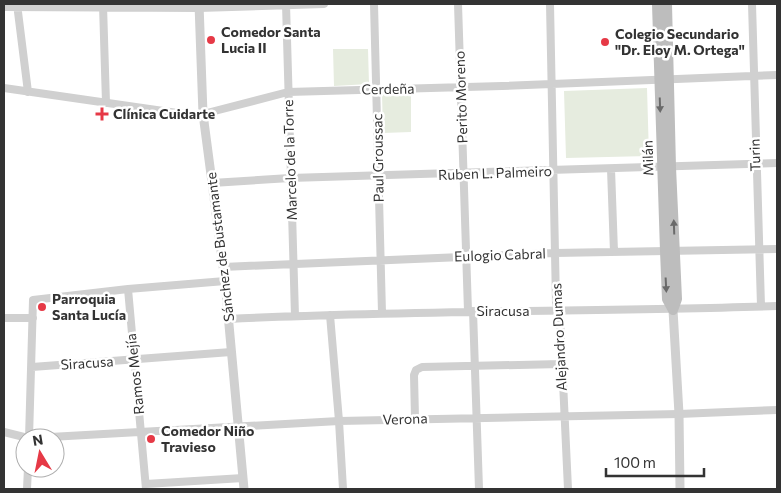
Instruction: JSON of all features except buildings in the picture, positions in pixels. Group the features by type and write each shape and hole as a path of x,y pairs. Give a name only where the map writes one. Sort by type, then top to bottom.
{"main road":[{"name":"Milán","path":"657,4 665,78"},
{"name":"Milán","path":"668,4 665,78 670,251 667,299 673,310"}],"street":[{"path":"4,7 17,5 199,6 324,4"},
{"name":"Paul Groussac","path":"374,4 382,313"},
{"name":"Perito Moreno","path":"458,4 467,256 475,366 479,489"},
{"name":"Alejandro Dumas","path":"550,4 550,84 555,253 568,489"},
{"name":"Turin","path":"752,4 761,306"},
{"path":"17,5 28,92"},
{"name":"Marcelo de la Torre","path":"286,5 295,316"},
{"path":"103,6 106,103"},
{"name":"Sánchez de Bustamante","path":"199,6 203,114 225,281 244,489"},
{"name":"Cerdeña","path":"4,88 106,103 203,114 288,92 777,75"},
{"name":"Ruben L. Palmeiro","path":"212,183 290,178 777,163"},
{"path":"611,169 614,252"},
{"name":"Eulogio Cabral","path":"223,267 555,253 777,249"},
{"path":"30,428 34,300 128,289 225,281"},
{"name":"Ramos Mejía","path":"128,289 146,487"},
{"name":"Siracusa","path":"229,319 382,313 673,310 777,306"},
{"name":"Milán","path":"673,310 679,414 680,489"},
{"path":"330,315 343,489"},
{"path":"4,318 33,318"},
{"name":"Siracusa","path":"32,367 231,352"},
{"path":"415,418 414,375 416,370 422,367 561,364"},
{"name":"Verona","path":"65,436 239,425 415,418 679,414 777,410"},
{"path":"146,487 243,478"}],"shaded area":[{"path":"333,49 368,49 369,84 334,86"},
{"path":"647,88 649,156 566,158 564,91"},
{"path":"411,92 411,132 383,133 382,93"}],"place":[{"name":"Comedor Santa Lucia II","path":"211,40"},
{"name":"Colegio Secundario \"Dr. Eloy M. Ortega\"","path":"605,42"},
{"name":"Clínica Cuidarte","path":"102,114"},
{"name":"Parroquia Santa Lucía","path":"42,307"},
{"name":"Comedor Niño Travieso","path":"151,439"}]}
